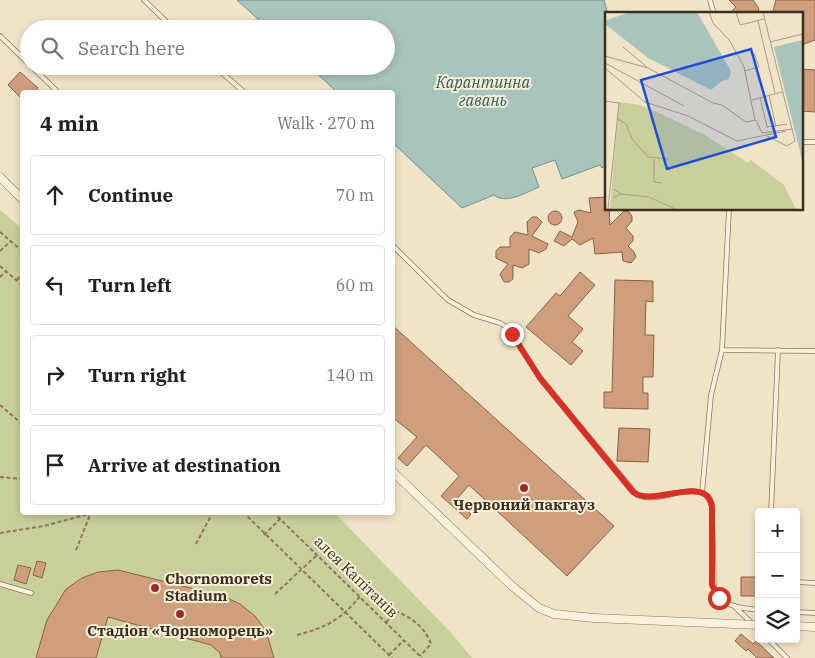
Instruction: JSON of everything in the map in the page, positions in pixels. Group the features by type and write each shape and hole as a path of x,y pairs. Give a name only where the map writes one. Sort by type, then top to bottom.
{"street":[{"path":"0,177 20,197"},
{"path":"395,474 512,586 547,612 594,618 755,625"},
{"path":"800,626 815,627"}],"lane":[{"path":"144,0 165,20"},
{"path":"0,36 20,55"},
{"path":"40,75 56,90"},
{"path":"224,75 242,90"},
{"path":"802,142 815,142"},
{"path":"702,493 711,395 722,350 729,210"},
{"path":"395,248 448,300 474,315 500,323 508,328 540,378 637,495 652,497 683,492 702,493 710,499 712,506 712,585 719,598 735,607 755,626"},
{"path":"722,350 815,351"},
{"path":"771,508 778,350"},
{"path":"800,582 815,583"},
{"path":"0,584 31,593"},
{"path":"735,607 755,610"},
{"path":"800,612 815,613"},
{"path":"772,643 787,658"}],"path":[{"path":"0,232 20,249"},
{"path":"0,251 11,241"},
{"path":"0,266 20,283"},
{"path":"0,276 6,271"},
{"path":"17,280 20,276"},
{"path":"0,405 20,422"},
{"path":"0,478 20,479"},
{"path":"0,533 44,526 90,515"},
{"path":"76,550 90,515"},
{"path":"196,544 211,515"},
{"path":"246,515 264,535 392,658"},
{"name":"алея Капітанів","path":"276,515 421,657"},
{"path":"264,535 280,519"},
{"path":"275,594 302,571 317,555"},
{"path":"297,635 320,629 346,613 360,596"},
{"path":"386,622 397,612 408,615 428,635 431,644 421,657"},
{"path":"389,655 404,640"}],"green space":[{"path":"0,210 20,226 20,515 337,515 454,636 472,658 0,658"}],"water":[{"name":"Карантинна гавань","path":"237,0 604,0 607,12 605,12 605,166 602,168 600,165 562,179 555,160 532,168 539,187 510,198 504,199 494,195 462,208 395,145 395,90 335,90 319,75 395,75 395,20 259,20"}],"building":[{"path":"729,0 753,0 759,9 758,12 731,12 736,7"},
{"path":"776,0 815,0 815,40 802,45 802,12 773,12"},
{"path":"802,69 815,70 815,112 802,111"},
{"path":"20,72 20,75 23,75 38,88 36,90 20,90 20,97 8,85"},
{"path":"605,197 605,210 609,210 610,225 624,211 629,212 632,216 632,221 626,228 633,236 633,241 628,246 636,257 631,263 623,261 622,252 595,254 593,238 580,245 572,239 564,246 554,241 560,231 572,237 578,222 574,212 579,210 591,213 589,198"},
{"path":"552,211 558,211 562,218 558,225 552,225 548,221 548,215"},
{"path":"532,217 537,217 542,222 532,236 548,244 546,249 539,253 529,249 529,264 522,268 513,265 513,279 509,282 504,282 500,274 508,264 496,258 496,251 500,247 510,247 510,237 515,232 528,235 527,222"},
{"path":"580,272 595,285 568,316 583,329 572,342 583,351 571,365 526,327 556,293 560,296"},
{"path":"615,280 653,281 653,302 646,301 645,335 654,335 653,377 643,377 643,393 648,393 648,409 604,408 604,392 612,392"},
{"path":"395,328 614,526 567,576 469,485 456,500 471,514 467,519 441,496 459,476 426,445 407,466 398,458 417,437 395,419"},
{"path":"619,428 650,429 648,462 617,461"},
{"path":"37,561 46,563 42,578 33,575"},
{"path":"18,565 31,568 26,584 14,580"},
{"name":"Стадіон «Чорноморець»","path":"118,570 223,596 240,604 255,616 266,631 274,658 221,658 220,653 211,645 108,617 96,658 36,658 47,620 66,589 82,578 98,572"},
{"path":"741,577 755,577 755,596 741,596"},
{"path":"741,634 753,644 755,642 758,643 774,658 757,658 748,649 746,651 735,641"}],"place":[{"name":"Червоний пакгауз","path":"524,488"},
{"name":"Chornomorets Stadium","path":"155,588"},
{"name":"Стадіон «Чорноморець»","path":"180,614"}],"route":[{"path":"512,334 540,378 633,492 646,498 692,491 708,496 712,506 712,585 719,598"}]}
